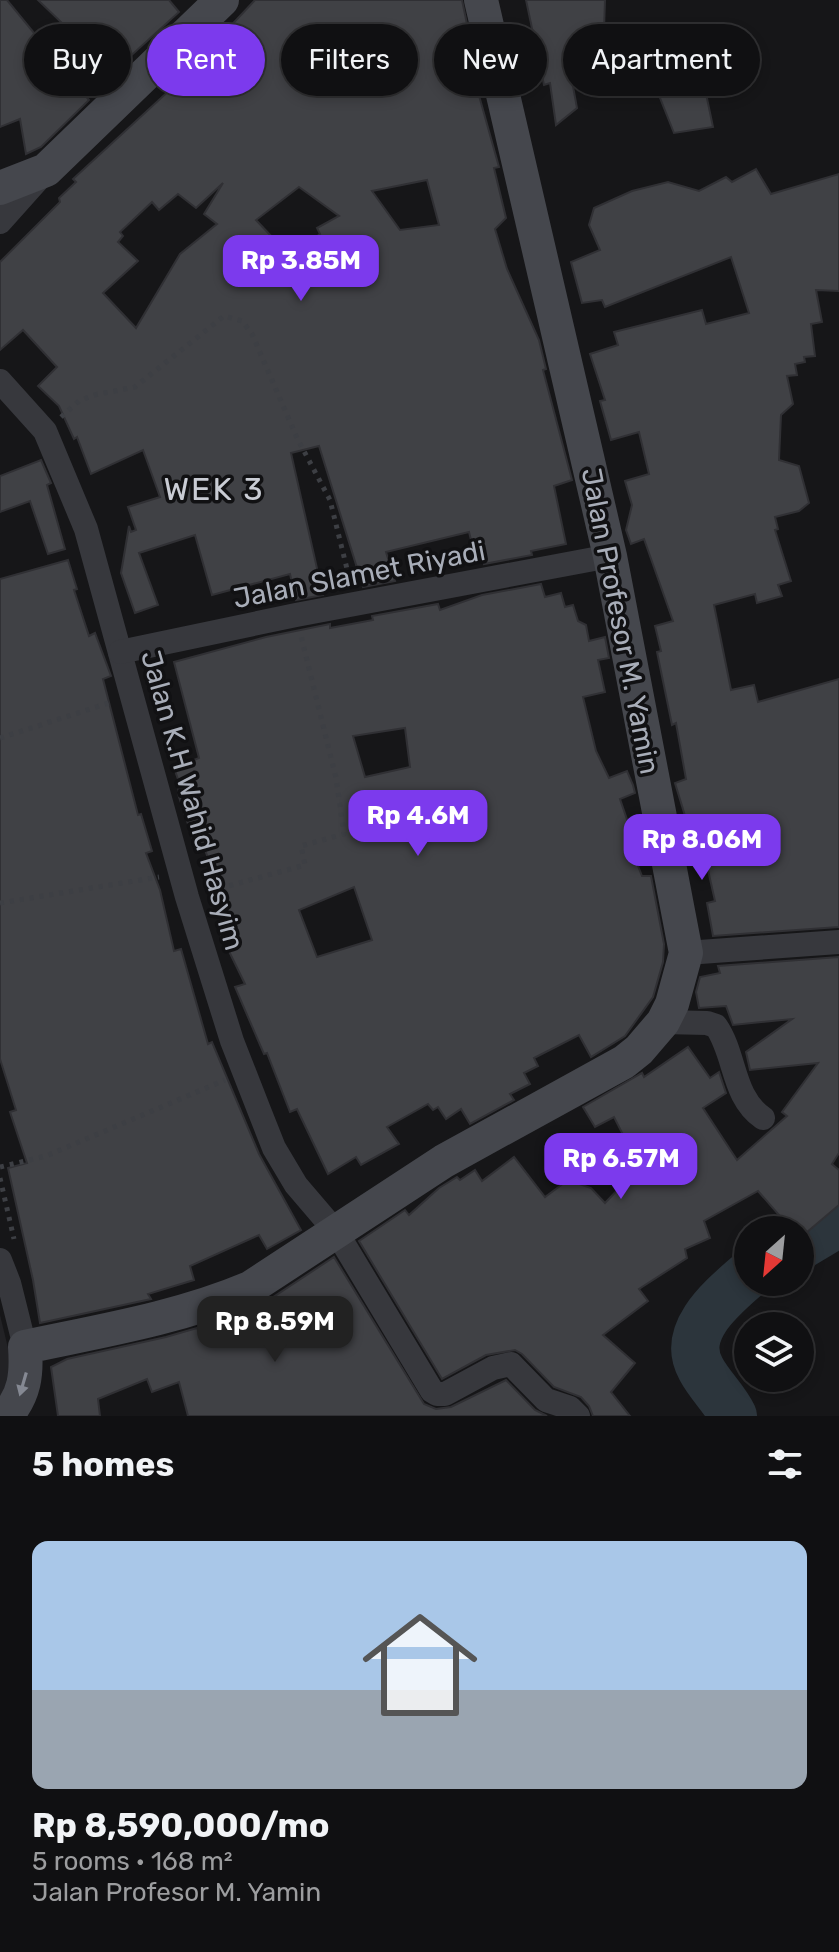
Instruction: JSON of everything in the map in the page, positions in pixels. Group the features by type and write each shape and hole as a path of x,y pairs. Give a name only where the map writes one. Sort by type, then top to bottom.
{"main road":[{"path":"0,188 46,170 222,0"},
{"name":"Jalan Profesor M. Yamin","path":"25,1347 127,1325 227,1298 272,1275 444,1161 624,1062 663,1022 672,1004 686,953 610,556 481,0"},
{"path":"6,1416 26,1380 25,1347"}],"street":[{"path":"0,222 46,170"},
{"name":"Jalan K.H Wahid Hasyim","path":"0,381 45,431 86,529 187,897 244,1072 274,1148 296,1185 337,1233 432,1391 445,1394 493,1368 511,1364 546,1400 570,1408 578,1416"},
{"name":"Jalan Slamet Riyadi","path":"120,652 296,615 610,556"},
{"path":"686,953 839,942"},
{"path":"663,1022 716,1026 729,1050 743,1097 763,1118"},
{"path":"4,1254 25,1347"}],"path":[{"path":"45,431 79,401 135,387 224,316 242,321 252,334 297,438 330,500 356,605"},
{"path":"187,897 305,865 301,846 344,834 330,752 296,615"},
{"path":"0,738 132,695"},
{"path":"0,903 180,872"},
{"path":"0,1167 46,1156 244,1072"},
{"path":"0,1178 14,1240 4,1254"}],"shaded area":[{"path":"0,1315 15,1377 0,1400"}],"building":[{"path":"0,0 7,0 27,24 24,24 24,96 86,96 89,100 41,147 26,154 20,119 0,127"},
{"path":"38,0 169,0 179,12 166,24 147,24 147,41 131,56 131,24 63,24"},
{"path":"255,0 462,0 467,24 434,24 434,96 479,96 499,167 494,168 506,218 495,229 507,269 539,340 546,369 543,370 572,480 554,486 566,544 531,551 532,555 484,564 479,540 472,544 469,532 386,552 395,581 363,587 319,446 291,453 323,595 296,600 290,574 212,595 195,535 139,553 158,605 135,613 121,573 129,526 131,532 136,530 128,507 160,497 143,450 91,474 77,437 74,439 59,406 38,386 57,367 23,330 0,350 0,262 60,202 59,198 76,182 73,179 163,96 265,96 265,24 232,24","holes":["427,180 439,225 400,230 372,191","223,183 204,214 217,224 180,254 136,328 103,293 138,261 118,242 123,236 120,232 152,202 159,210 178,194 196,208","299,187 339,216 317,228 320,234 290,256 256,220"]},
{"path":"526,0 605,0 604,24 563,24 563,96 575,96 577,108 556,125 550,83 547,84 547,24 531,24"},
{"path":"659,96 706,96 713,127 674,133"},
{"path":"756,169 771,194 839,174 839,291 816,290 822,322 811,324 815,356 804,357 805,362 795,364 797,375 787,376 793,404 781,415 779,460 799,466 809,503 799,511 775,517 778,529 775,530 791,581 778,585 782,596 757,603 755,594 714,605 731,690 754,685 758,702 839,679 839,927 713,936 707,903 715,901 696,817 686,819 675,783 686,779 676,723 672,725 657,652 661,651 655,626 673,621 644,539 631,544 626,530 632,505 625,481 649,474 639,432 611,440 600,401 605,400 590,354 618,345 614,332 702,310 706,324 749,313 731,257 605,307 602,300 582,303 571,262 600,250 589,225 594,208 632,191 668,182 699,191 726,177 732,182"},
{"path":"41,460 51,483 47,485 65,549 48,554 30,501 0,512 0,476"},
{"path":"68,560 89,636 95,633 111,676 103,679 138,815 141,814 152,851 146,853 160,890 174,951 181,949 208,1044 212,1042 259,1154 301,1230 267,1249 259,1235 190,1266 194,1280 148,1294 151,1299 40,1323 8,1168 27,1163 10,1112 16,1110 0,1059 0,579"},
{"path":"541,584 545,597 561,593 565,607 573,605 578,621 586,625 589,641 605,637 609,658 598,660 605,692 583,697 596,751 609,778 627,771 633,785 635,793 620,799 633,837 627,838 642,876 651,876 664,944 663,962 653,997 625,1036 591,1057 579,1035 534,1058 538,1066 524,1073 530,1084 510,1094 514,1100 470,1124 461,1109 446,1119 438,1107 433,1110 428,1104 387,1127 399,1144 361,1165 356,1157 328,1174 297,1109 290,1112 267,1053 264,1054 235,987 245,984 221,935 221,926 232,921 200,837 193,839 178,794 179,782 174,768 199,758 174,662 266,637 330,624 330,628 373,620 372,616 438,604 440,610 482,595","holes":["405,728 410,767 365,777 353,736","354,887 372,940 317,957 299,910"]},
{"path":"839,957 839,1153 832,1164 839,1170 839,1205 814,1226 814,1216 780,1216 758,1191 704,1221 710,1238 685,1249 687,1258 639,1289 648,1301 603,1335 635,1363 611,1392 630,1416 593,1416 581,1397 554,1387 515,1350 486,1355 442,1379 359,1241 405,1210 409,1215 439,1188 457,1177 460,1180 475,1170 482,1181 514,1157 545,1197 568,1180 591,1188 605,1203 624,1183 646,1180 614,1117 595,1127 583,1107 642,1073 644,1077 688,1047 710,1078 719,1072 726,1093 703,1108 737,1160 787,1116 782,1112 818,1063 750,1070 746,1052 792,1019 733,1025 726,1006 699,1008 696,992 700,977 720,973 718,966"},
{"path":"334,1257 424,1404 436,1409 451,1407 506,1380 535,1410 547,1416 188,1416 179,1382 152,1392 147,1379 98,1399 100,1416 58,1416 51,1367 67,1359 197,1328 200,1334 209,1324 261,1305"}],"waterway":[{"path":"814,1238 839,1223"},
{"path":"733,1416 701,1369 696,1355 696,1341 707,1316 734,1288"}],"district":[{"name":"WEK 3","path":"214,489"}]}
